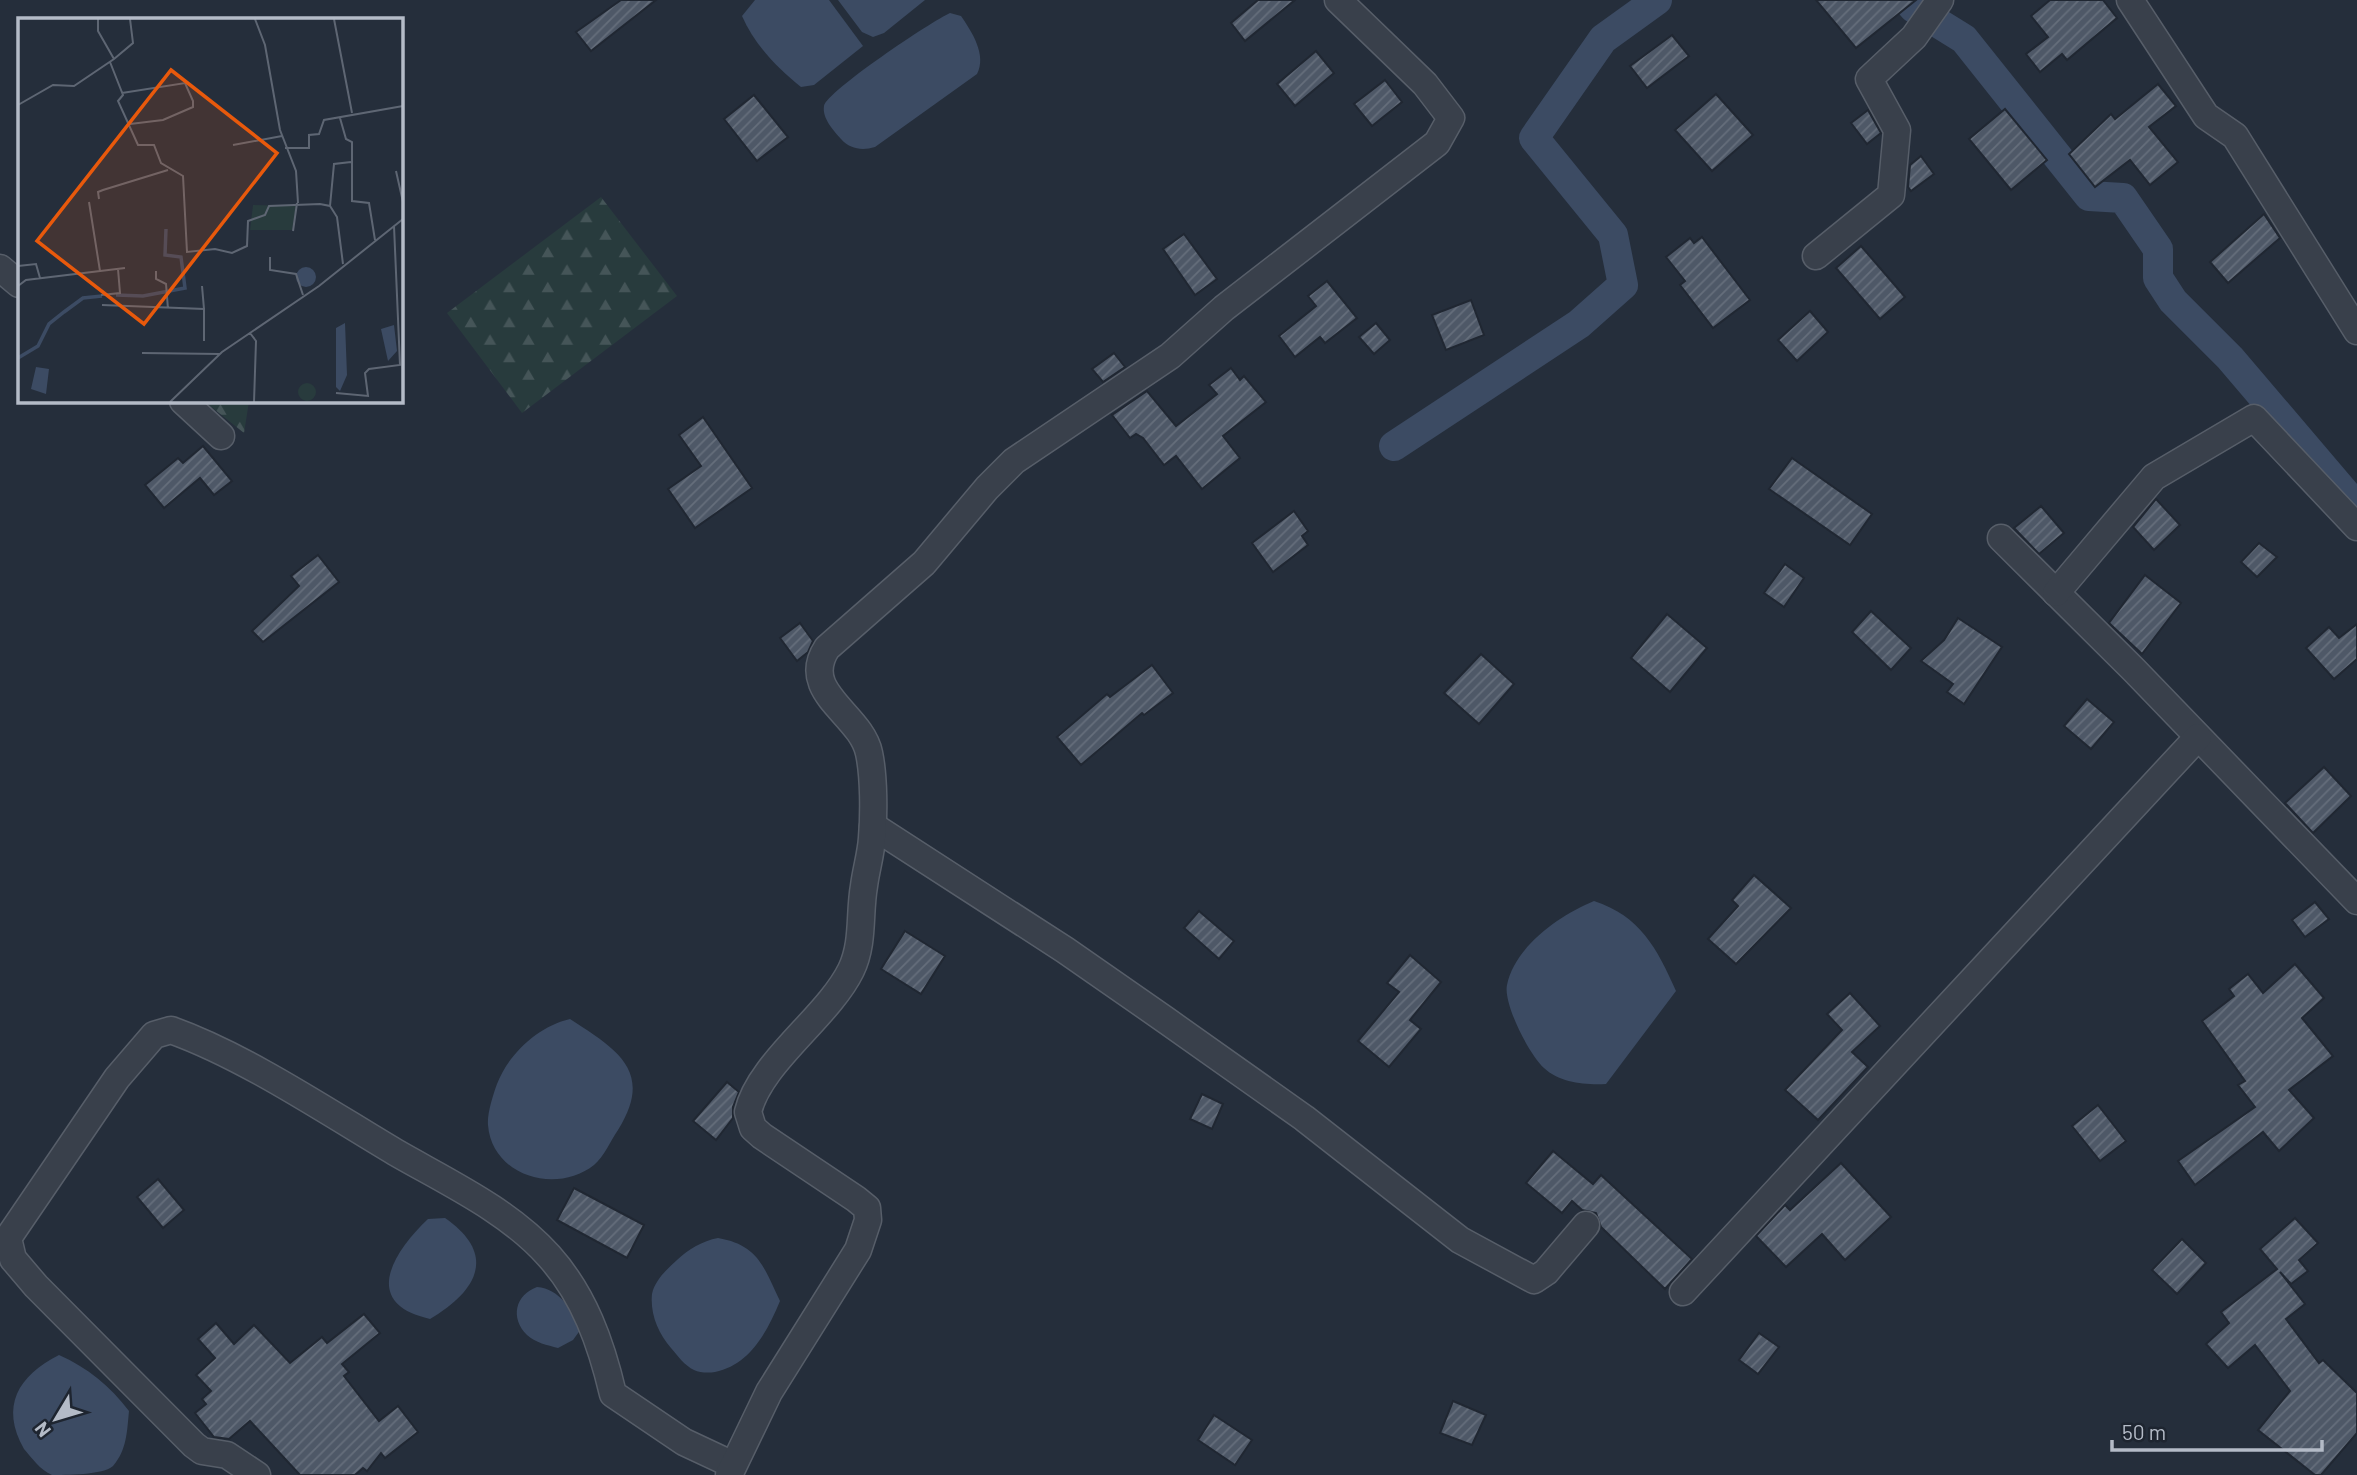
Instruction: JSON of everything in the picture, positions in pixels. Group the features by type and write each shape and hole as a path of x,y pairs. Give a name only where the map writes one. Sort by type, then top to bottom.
{"street":[{"path":"257,1475 227,1455 202,1451 194,1445 36,1286 13,1259 8,1238 117,1078 154,1035 171,1030 264,1076 526,1232 572,1286 597,1336 612,1394 731,1470 769,1392 858,1250 868,1220 867,1208 856,1199 753,1128 748,1112 761,1084 828,1003 851,969 861,933 863,888 873,826 869,752 820,679 820,657 924,563 987,488 1014,461 1170,356 1224,308 1437,143 1451,118 1425,84 1338,0"},
{"path":"1816,256 1891,195 1896,130 1869,79 1914,37 1940,0"},
{"path":"2130,0 2206,116 2235,136 2357,331"},
{"path":"0,268 18,283"},
{"path":"184,402 221,436"},
{"path":"2056,593 2154,477 2254,418 2357,527"},
{"path":"2000,538 2357,901"},
{"path":"1683,1292 2198,737"},
{"path":"873,826 1065,950 1167,1021 1304,1118 1480,1254 1534,1280 1546,1272 1586,1225"}],"green space":[{"path":"601,197 677,296 522,413 447,313"},
{"path":"205,402 249,402 244,433"}],"water":[{"path":"755,0 829,0 863,46 814,85 801,87 767,55 747,26 742,16"},
{"path":"838,0 925,0 884,33 873,37 862,32"},
{"path":"950,13 961,16 977,44 980,67 977,74 875,147 865,149 848,145 826,119 824,106 830,98 881,57"},
{"path":"1594,901 1624,915 1635,925 1654,948 1676,991 1606,1084 1573,1082 1557,1077 1544,1068 1519,1029 1507,994 1512,971 1529,945 1554,923"},
{"path":"570,1019 615,1052 631,1077 633,1092 618,1130 598,1162 579,1174 562,1179 545,1179 513,1168 501,1157 492,1143 488,1116 497,1084 517,1052 536,1034"},
{"path":"445,1218 462,1232 472,1245 476,1259 475,1272 460,1297 430,1319 409,1312 396,1302 390,1290 390,1276 403,1247 415,1232 428,1219"},
{"path":"718,1238 732,1241 751,1252 764,1268 780,1301 763,1335 748,1355 727,1368 702,1372 684,1363 662,1336 654,1316 652,1294 669,1267 701,1243"},
{"path":"537,1287 559,1296 581,1329 573,1340 558,1348 530,1338 518,1321 517,1308 520,1301"},
{"path":"59,1355 98,1378 129,1411 124,1447 118,1460 108,1469 84,1474 52,1475 40,1467 24,1449 17,1433 14,1406 17,1394 33,1372"}],"building":[{"path":"621,0 656,0 591,51 576,32"},
{"path":"1258,0 1295,0 1245,41 1231,23"},
{"path":"1816,0 1916,0 1856,48"},
{"path":"2050,0 2103,0 2117,18 2067,60 2062,54 2040,72 2026,54 2048,37 2031,16"},
{"path":"1672,35 1689,56 1647,88 1630,66"},
{"path":"1316,51 1334,73 1295,106 1277,84"},
{"path":"1385,80 1402,102 1372,126 1354,104"},
{"path":"2158,84 2176,106 2149,127 2178,162 2150,185 2130,160 2095,187 2069,154 2111,114 2115,119"},
{"path":"1716,94 1753,135 1712,171 1675,130"},
{"path":"754,95 788,137 757,161 724,119"},
{"path":"2005,109 2047,160 2011,190 1969,139"},
{"path":"1868,110 1881,133 1867,144 1851,123"},
{"path":"1921,156 1934,174 1911,191 1908,187 1910,165"},
{"path":"2264,214 2280,238 2228,283 2210,262"},
{"path":"1184,234 1217,279 1195,295 1163,249"},
{"path":"1702,237 1750,300 1713,328 1680,285 1685,281 1666,257 1690,238 1694,243"},
{"path":"1861,246 1905,297 1880,319 1836,268"},
{"path":"1327,281 1357,318 1325,343 1320,337 1295,357 1279,336 1316,306 1308,296"},
{"path":"1471,300 1484,335 1446,350 1432,315"},
{"path":"1810,311 1828,332 1797,361 1778,340"},
{"path":"1376,323 1390,340 1374,354 1359,337"},
{"path":"1114,353 1125,367 1103,382 1092,369"},
{"path":"1231,368 1240,380 1244,376 1266,402 1223,436 1240,458 1202,489 1176,456 1164,465 1143,438 1136,434 1130,438 1112,415 1147,391 1176,426 1217,394 1209,385"},
{"path":"703,417 752,488 695,528 668,489 701,466 679,435"},
{"path":"203,446 232,481 214,495 200,478 164,508 145,485 178,458 183,463"},
{"path":"1792,458 1872,514 1850,545 1769,489"},
{"path":"2156,499 2180,525 2154,550 2133,527"},
{"path":"2041,506 2064,533 2039,554 2014,528"},
{"path":"1294,511 1308,531 1302,536 1308,545 1273,572 1252,543"},
{"path":"2259,543 2277,557 2257,577 2241,562"},
{"path":"318,555 339,582 263,642 252,631 299,586 291,576"},
{"path":"1785,564 1804,578 1784,607 1764,593"},
{"path":"2145,575 2181,603 2142,654 2109,623"},
{"path":"1871,611 1911,648 1891,670 1852,632"},
{"path":"1667,614 1707,648 1670,692 1631,658"},
{"path":"1958,618 2002,647 1964,704 1947,692 1953,684 1921,661 1944,640"},
{"path":"800,623 813,641 808,652 797,661 780,638"},
{"path":"2357,624 2357,659 2334,679 2306,648 2329,627 2339,638"},
{"path":"1481,654 1514,684 1479,724 1444,693"},
{"path":"1152,665 1173,693 1144,715 1142,713 1081,765 1057,737 1107,694 1110,697"},
{"path":"2087,699 2114,722 2091,749 2064,726"},
{"path":"2324,767 2351,796 2313,833 2285,803"},
{"path":"1754,875 1791,908 1736,964 1708,939 1738,906 1732,900"},
{"path":"2315,902 2329,919 2305,937 2292,920"},
{"path":"1199,911 1234,941 1219,959 1184,928"},
{"path":"905,931 945,956 921,994 881,969"},
{"path":"1410,955 1441,982 1410,1020 1421,1029 1389,1067 1358,1041 1399,992 1387,983"},
{"path":"2295,964 2324,998 2302,1018 2333,1056 2289,1090 2314,1118 2279,1151 2263,1132 2195,1185 2178,1161 2255,1107 2238,1085 2245,1081 2202,1021 2234,996 2229,989 2248,974 2263,993"},
{"path":"1850,993 1880,1026 1852,1052 1868,1067 1818,1120 1785,1090 1842,1030 1827,1014"},
{"path":"727,1082 739,1092 733,1107 733,1118 716,1140 693,1121"},
{"path":"1202,1094 1223,1104 1212,1129 1190,1119"},
{"path":"2098,1105 2126,1141 2100,1161 2072,1126"},
{"path":"1553,1151 1593,1184 1601,1175 1692,1259 1665,1289 1601,1227 1596,1213 1582,1210 1572,1201 1562,1213 1526,1183"},
{"path":"1841,1163 1891,1217 1845,1260 1822,1234 1786,1267 1756,1236 1785,1205 1790,1210"},
{"path":"158,1179 184,1210 163,1228 137,1197"},
{"path":"574,1188 644,1225 627,1258 557,1220"},
{"path":"2295,1218 2318,1243 2299,1260 2308,1271 2291,1284 2280,1272 2305,1304 2286,1319 2319,1363 2323,1360 2357,1393 2357,1433 2321,1475 2315,1475 2258,1430 2290,1391 2255,1345 2228,1368 2206,1344 2229,1323 2221,1312 2277,1269 2260,1249"},
{"path":"2182,1239 2206,1263 2177,1294 2152,1270"},
{"path":"364,1314 380,1333 342,1364 349,1372 344,1376 379,1421 398,1406 418,1432 385,1458 381,1453 367,1471 363,1468 355,1475 300,1475 250,1421 229,1439 214,1437 195,1413 206,1404 202,1399 211,1391 196,1375 215,1358 198,1339 216,1323 234,1344 254,1325 290,1363 322,1337 327,1343"},
{"path":"1759,1333 1779,1347 1758,1374 1739,1360"},
{"path":"1453,1401 1486,1415 1472,1445 1440,1433"},
{"path":"1214,1415 1252,1440 1235,1465 1198,1440"}],"waterway":[{"path":"1394,446 1579,324 1623,285 1613,235 1534,138 1603,39 1657,0"},
{"path":"1907,0 1914,8 1964,39 2089,196 2123,198 2158,249 2158,278 2173,301 2230,358 2357,507"}]}
